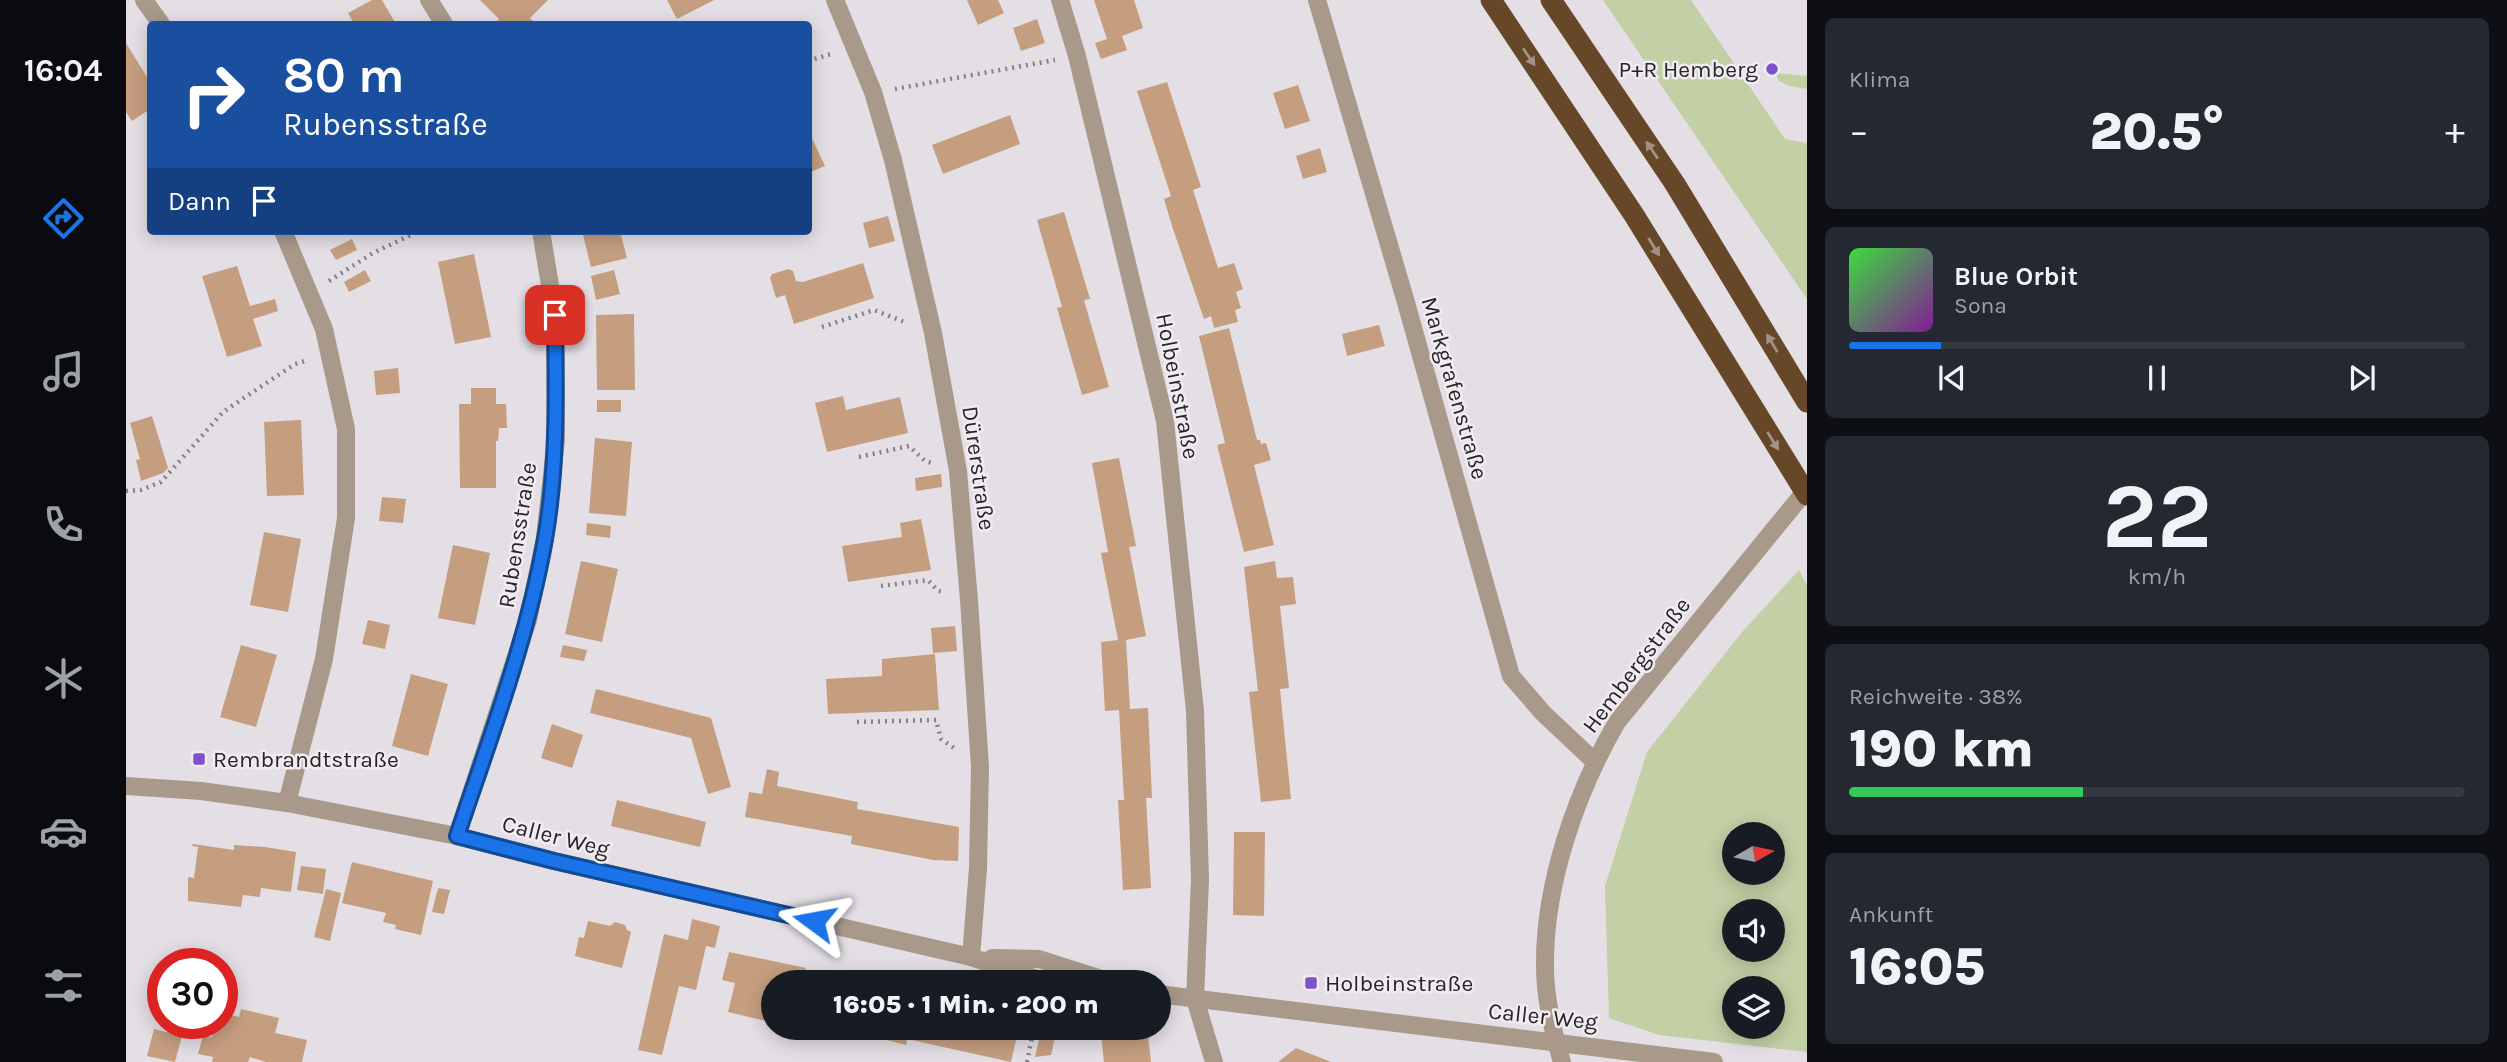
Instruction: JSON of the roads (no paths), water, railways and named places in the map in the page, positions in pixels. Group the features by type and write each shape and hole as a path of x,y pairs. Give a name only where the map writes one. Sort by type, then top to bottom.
{"highway":[{"path":"1491,0 1634,215 1807,495"},
{"path":"1551,0 1675,184 1807,402"}],"street":[{"path":"144,0 160,21"},
{"path":"429,0 442,21"},
{"name":"Dürerstraße","path":"835,0 873,92 893,159 933,333 958,471 970,600 980,767 978,868 971,957"},
{"name":"Holbeinstraße","path":"1060,0 1077,56 1165,421 1195,711 1200,880 1195,999 1214,1062"},
{"name":"Markgrafenstraße","path":"1317,0 1405,299 1511,676 1544,713 1594,761"},
{"path":"285,235 310,292 332,357 345,429 346,518 324,659 287,803"},
{"name":"Rubensstraße","path":"457,836 527,620 545,538 556,439 555,315 542,235"},
{"name":"Hembergstraße","path":"1562,1062 1556,1042 1545,968 1549,910 1568,833 1594,761 1617,722 1807,489"},
{"name":"Caller Weg","path":"126,786 201,791 287,803 457,836 554,861 971,957 1010,970"},
{"name":"Caller Weg","path":"971,957 1039,959 1073,970"},
{"name":"Caller Weg","path":"1171,996 1714,1062"}],"place":[{"name":"P+R Hemberg","path":"1772,69"},
{"name":"Rembrandtstraße","path":"199,759"},
{"name":"Holbeinstraße","path":"1311,983"}]}
